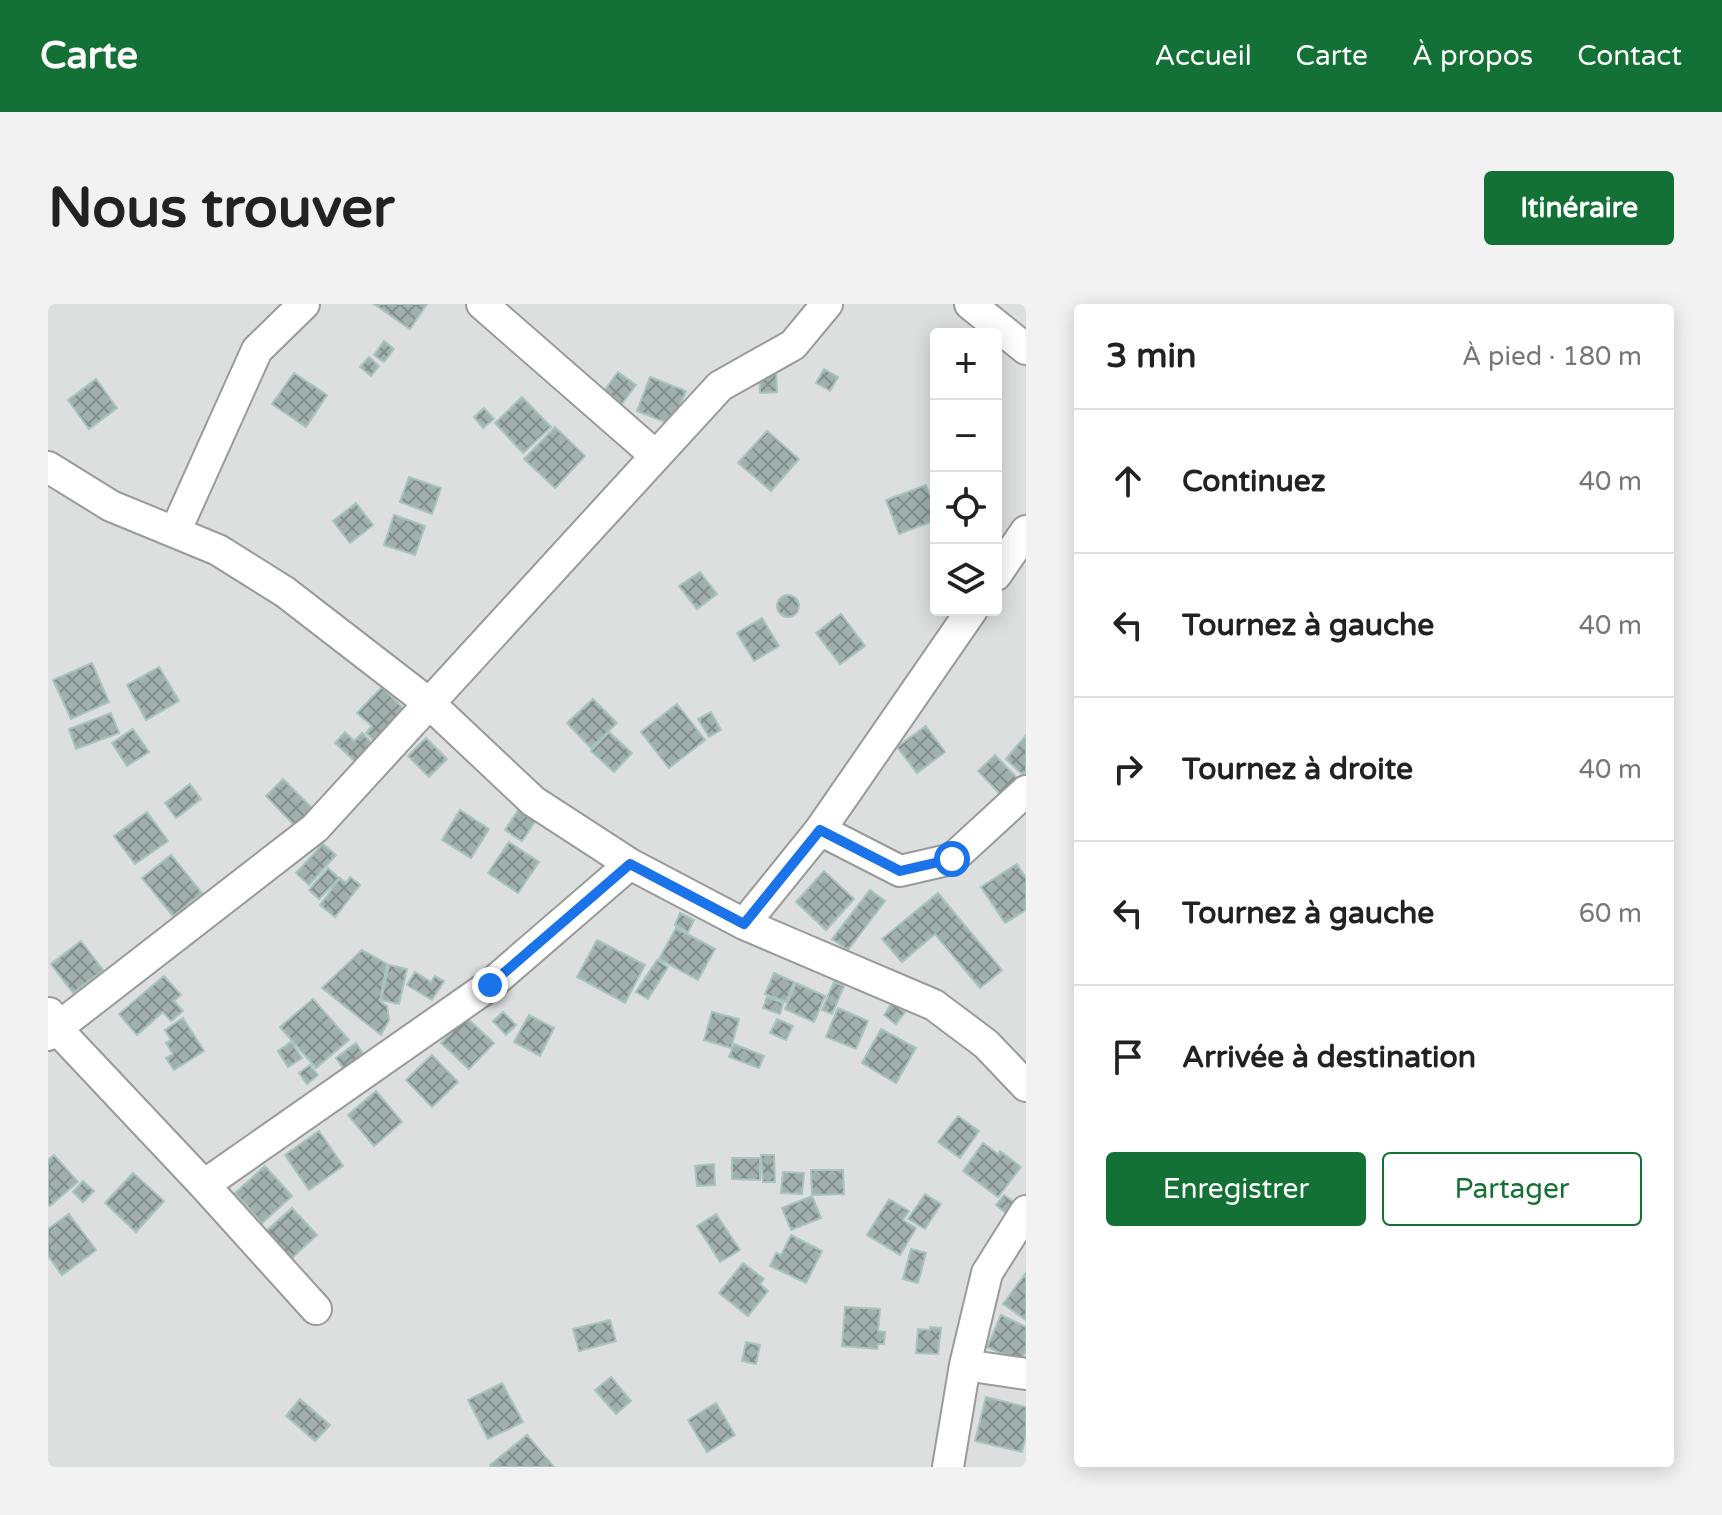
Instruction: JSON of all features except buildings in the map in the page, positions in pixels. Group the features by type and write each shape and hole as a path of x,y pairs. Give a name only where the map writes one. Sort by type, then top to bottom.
{"street":[{"path":"175,532 257,350 304,304"},
{"path":"482,304 656,456"},
{"path":"316,1309 204,1185 51,1025 315,828 720,386 793,345 827,304"},
{"path":"970,304 1026,349"},
{"path":"48,467 111,506 218,550 285,592 430,704 533,801 630,864 744,924 934,1005 986,1044 1026,1086"},
{"path":"1002,566 1026,531"},
{"path":"744,924 820,830 968,616"},
{"path":"820,830 900,871 952,859 1026,791"},
{"path":"204,1185 490,985 630,864"},
{"path":"948,1467 965,1365 987,1273 1026,1211"},
{"path":"965,1365 1026,1374"}],"shaded area":[{"path":"48,304 1026,304 1026,1467 48,1467"}],"route":[{"path":"490,985 630,864 744,924 820,830 900,871 952,859"}]}
